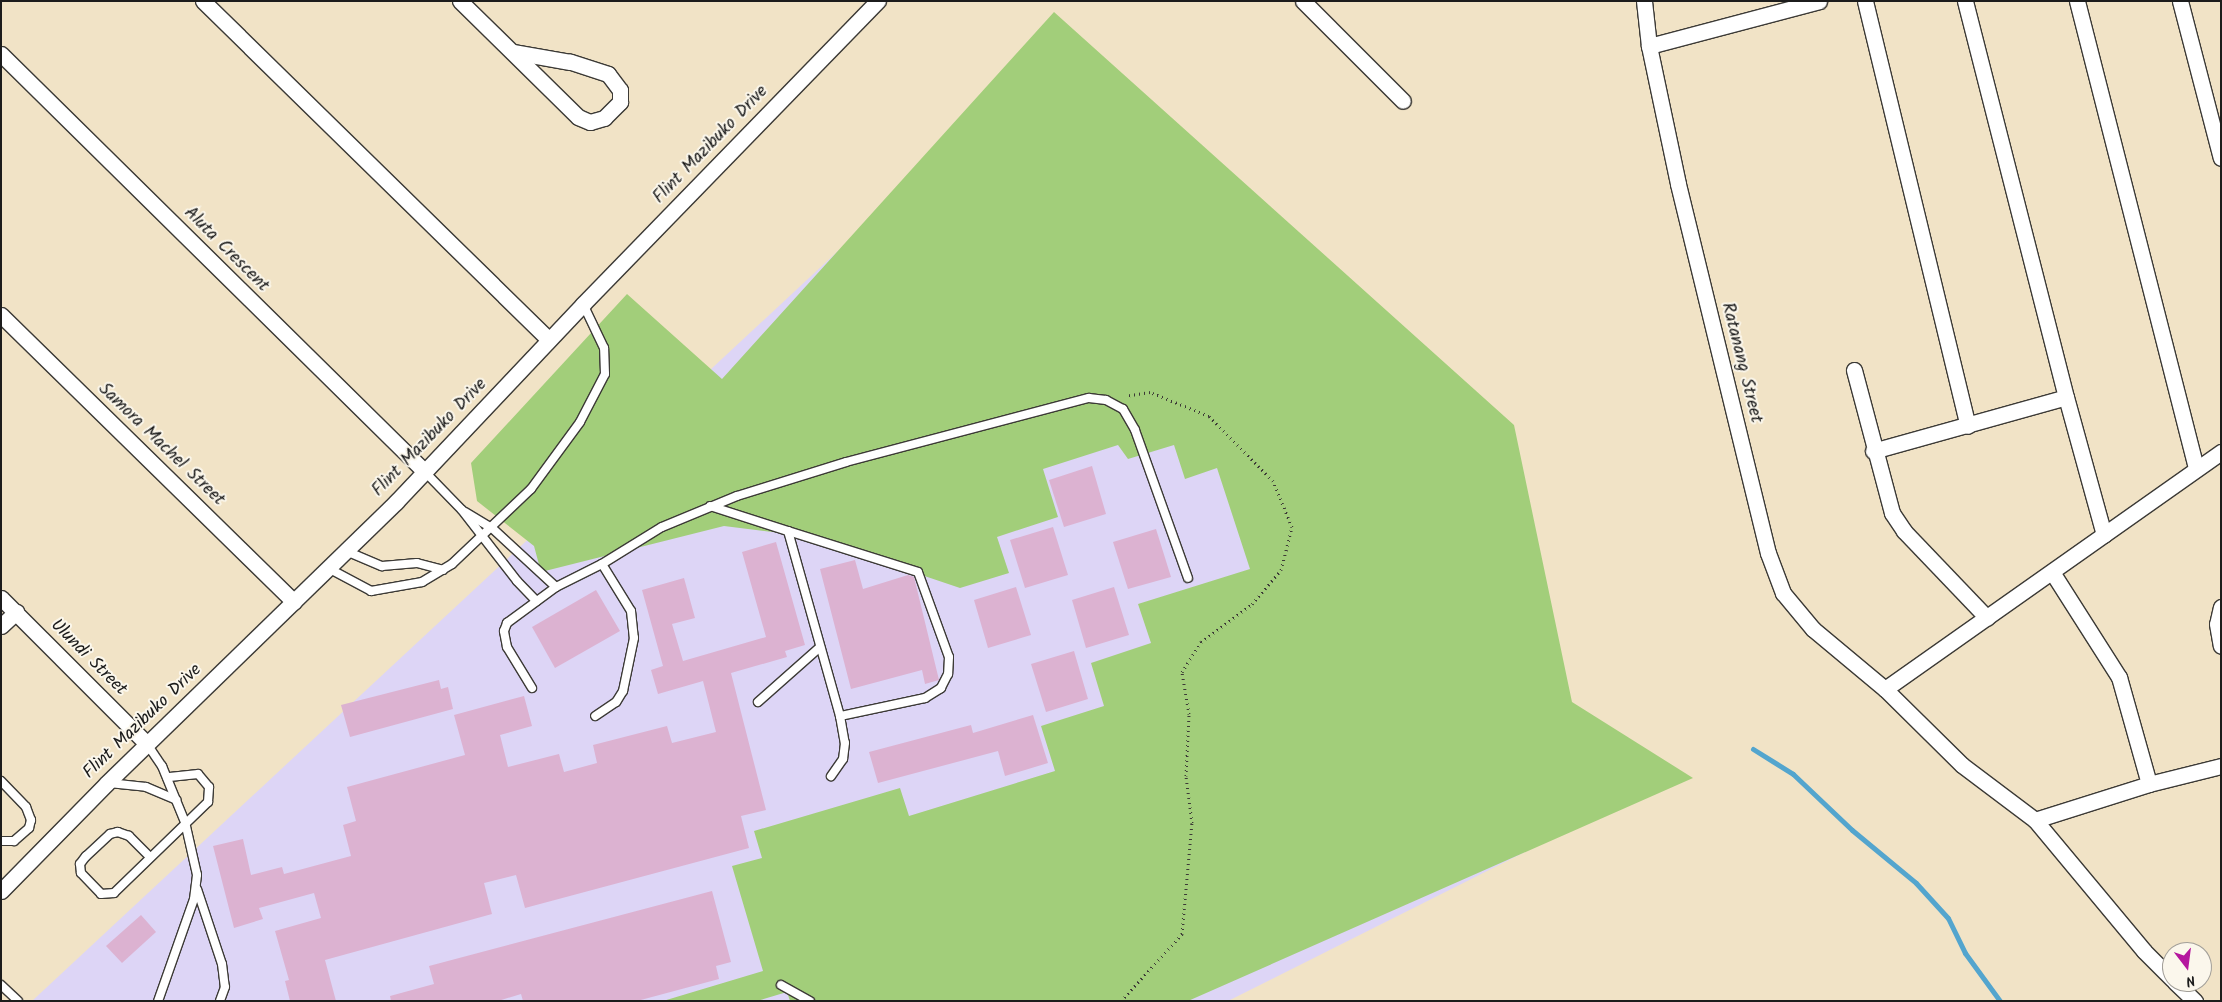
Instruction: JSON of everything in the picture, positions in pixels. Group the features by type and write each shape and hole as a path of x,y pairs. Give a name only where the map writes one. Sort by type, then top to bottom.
{"street":[{"path":"203,1 549,340"},
{"path":"460,1 578,118 590,122 613,112 620,102 620,90 608,74 570,62 512,52"},
{"name":"Flint Mazibuko Drive","path":"1,891 107,783 425,472 583,304 878,1"},
{"path":"1303,1 1404,101"},
{"name":"Ratanang Street","path":"1644,1 1648,46 1680,194 1774,573 1783,593 1813,629 1885,689 1962,765 2035,820 2144,951 2162,969"},
{"path":"1648,46 1820,1"},
{"path":"1865,1 1968,426"},
{"path":"1965,1 2066,397 2104,535"},
{"path":"2077,1 2196,468"},
{"path":"2180,1 2221,158"},
{"name":"Aluta Crescent","path":"1,54 425,472"},
{"name":"Samora Machel Street","path":"1,315 294,602"},
{"path":"1854,370 1873,451 1892,514 1904,531 1988,618"},
{"path":"1873,451 1968,426 2066,397"},
{"path":"1885,689 2221,452"},
{"path":"2052,572 2119,677 2149,784"},
{"name":"Ulundi Street","path":"1,598 147,744"},
{"path":"2221,607 2217,624 2221,646"},
{"path":"1,626 16,612"},
{"path":"2035,820 2149,784 2221,766"},
{"path":"2186,992 2195,1001"}],"lane":[{"path":"328,568 358,587 382,592 410,587 443,570 492,528 540,477 580,422 604,374 606,360 601,336 583,304"},
{"path":"532,688 507,647 504,631 515,615 556,587 602,564 662,527 710,506 846,462 1057,404 1089,398 1106,400 1123,409 1134,430 1188,578"},
{"path":"425,472 462,510 481,537 536,600"},
{"path":"710,506 918,572 949,657 948,674 941,688 924,698 840,716"},
{"path":"462,510 492,528 556,587"},
{"path":"788,531 840,716 845,743 843,759 831,776"},
{"path":"346,551 382,566 417,563 443,570"},
{"path":"595,716 616,702 622,691 634,638 631,611 602,564"},
{"path":"758,702 820,647"},
{"path":"147,744 167,777 185,822 196,861 196,887 158,1001"},
{"path":"150,857 129,836 118,832 110,834 86,856 80,864 81,873 92,887 109,895 119,889 185,822 208,802 209,787 198,774 167,777"},
{"path":"1,781 26,807 31,820 29,828 14,841 1,841"},
{"path":"107,783 141,786 176,800"},
{"path":"196,887 222,964 225,987 220,1001"},
{"path":"1,985 18,1001"},
{"path":"781,985 810,1001"}],"path":[{"path":"1106,400 1150,392 1209,416 1273,481 1292,527 1281,570 1252,604 1201,642 1182,672 1188,714 1186,776 1192,823 1182,934 1121,1001"}],"shaded area":[{"path":"1054,50 1569,830 1228,1001 32,1001"}],"green space":[{"path":"1054,12 1514,425 1572,702 1693,778 1188,1001 790,1001 787,992 757,1001 663,1001 763,971 732,866 762,858 754,831 900,788 909,816 1055,771 1041,726 1104,706 1091,663 1151,643 1138,604 1250,569 1217,468 1185,479 1174,445 1128,459 1118,445 1043,469 1058,517 997,537 1009,573 960,588 806,536 724,526 541,572 534,546 477,501 471,463 627,294 722,379"}],"building":[{"path":"1092,466 1106,514 1064,527 1049,480"},
{"path":"1053,527 1068,575 1025,588 1010,540"},
{"path":"1156,529 1171,577 1128,589 1113,542"},
{"path":"776,542 805,645 785,651 787,657 731,673 766,810 741,816 749,848 525,908 516,875 484,883 492,914 325,960 336,1001 290,1001 285,981 289,980 275,931 321,918 314,893 259,908 263,919 234,928 213,846 243,839 251,875 282,867 284,874 351,856 343,825 356,821 347,787 465,755 454,715 524,696 532,726 500,735 508,767 559,754 564,772 597,763 593,745 667,726 672,743 716,732 703,681 658,694 651,670 663,666 642,590 684,578 695,618 672,624 683,661 766,637 742,552"},
{"path":"855,560 863,589 908,575 914,577 939,680 925,684 922,670 851,689 820,569"},
{"path":"1016,587 1031,635 988,648 974,600"},
{"path":"1114,587 1129,635 1086,648 1072,600"},
{"path":"596,590 620,631 555,668 532,627"},
{"path":"1074,651 1088,699 1046,712 1031,664"},
{"path":"439,680 441,689 448,687 453,709 350,737 341,705"},
{"path":"1033,715 1048,763 1005,776 998,751 878,783 869,752 971,725 973,733"},
{"path":"712,891 731,962 716,966 719,979 637,1001 523,1001 521,994 498,1001 391,1001 390,996 434,984 429,966"},
{"path":"141,915 156,932 122,963 106,946"}],"waterway":[{"path":"1753,749 1793,774 1852,830 1916,883 1948,918 1965,953 2000,1001"}]}
